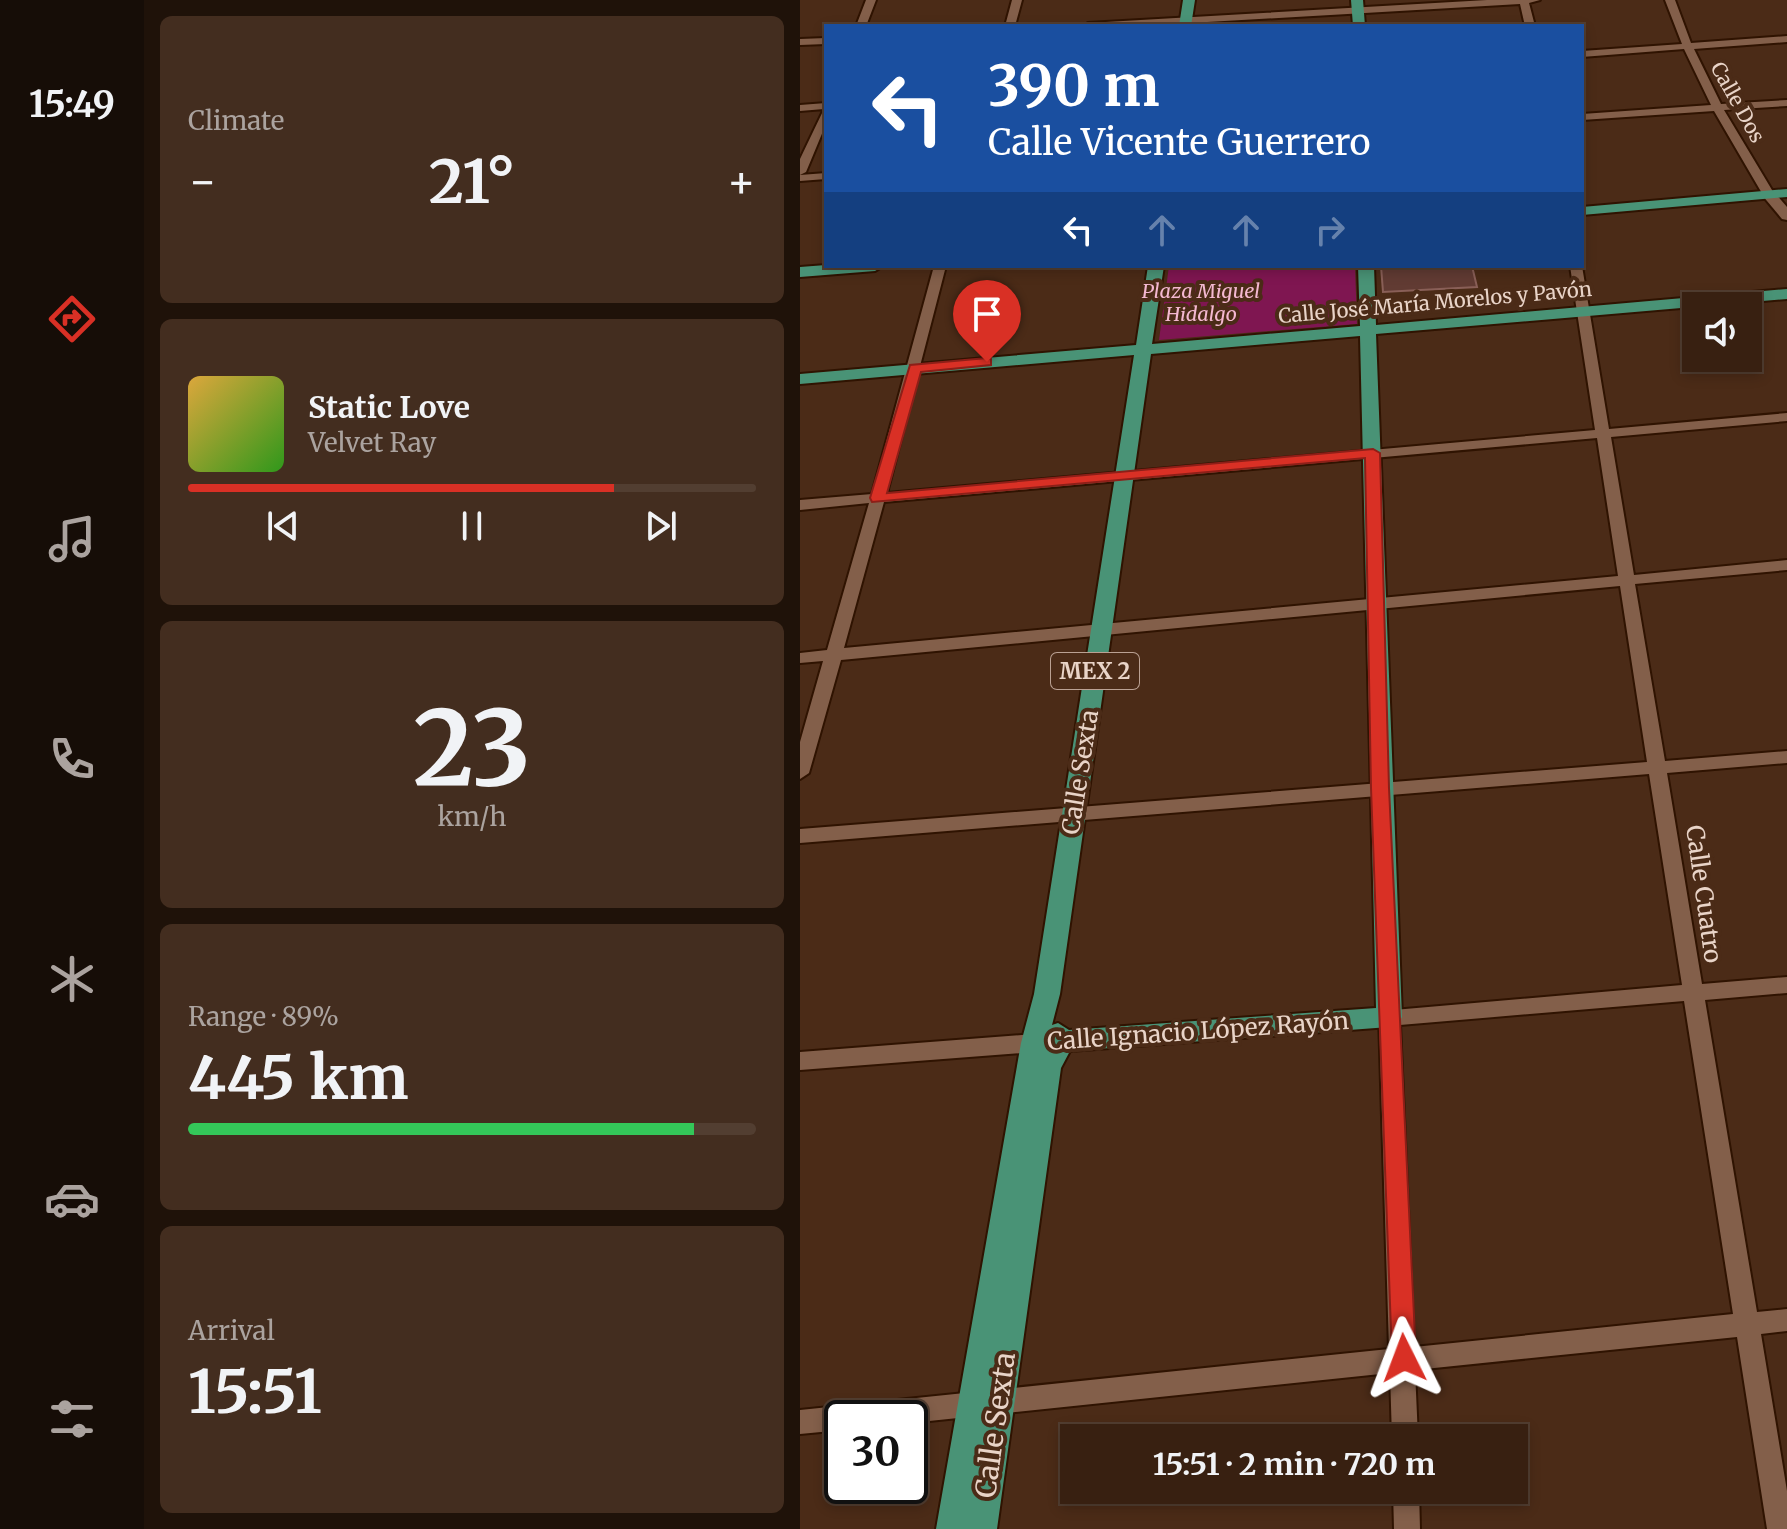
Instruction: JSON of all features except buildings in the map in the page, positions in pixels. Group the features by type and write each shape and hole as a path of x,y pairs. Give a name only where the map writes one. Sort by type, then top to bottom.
{"main road":[{"path":"1186,23 1189,0"},
{"path":"1584,211 1787,193"},
{"path":"800,272 850,268"},
{"name":"Calle Sexta","path":"952,1529 986,1401 1048,1042 1047,994 1156,268"},
{"path":"1366,268 1389,1017"},
{"name":"Calle José María Morelos y Pavón","path":"800,379 1787,294"},
{"name":"Calle Ignacio López Rayón","path":"1048,1042 1389,1017"},
{"name":"Calle Sexta","path":"981,1529 986,1401"}],"street":[{"path":"862,24 871,0"},
{"path":"1011,24 1017,0"},
{"path":"1524,0 1530,24"},
{"path":"1153,24 1358,5 1535,0"},
{"name":"Calle Dos","path":"1670,0 1686,47 1715,108 1769,195 1787,216"},
{"path":"1584,54 1787,39"},
{"path":"800,42 824,41"},
{"path":"1584,117 1787,103"},
{"path":"800,108 824,109"},
{"path":"824,114 800,175 824,176"},
{"path":"800,773 915,368 940,268"},
{"name":"Calle Cuatro","path":"1576,268 1780,1529"},
{"path":"800,505 1787,417"},
{"path":"800,658 1787,565"},
{"path":"800,836 1787,757"},
{"name":"Calle Ignacio López Rayón","path":"1389,1017 1787,985"},
{"path":"1389,1017 1405,1424"},
{"name":"Calle Ignacio López Rayón","path":"800,1061 1048,1042"},
{"path":"800,1422 1787,1320"},
{"path":"1406,1504 1407,1529"}],"green space":[{"name":"Plaza Miguel Hidalgo","path":"1169,268 1355,268 1357,324 1159,340"}],"route":[{"path":"987,362 915,368 878,498 1373,453 1380,788 1404,1358"}]}
